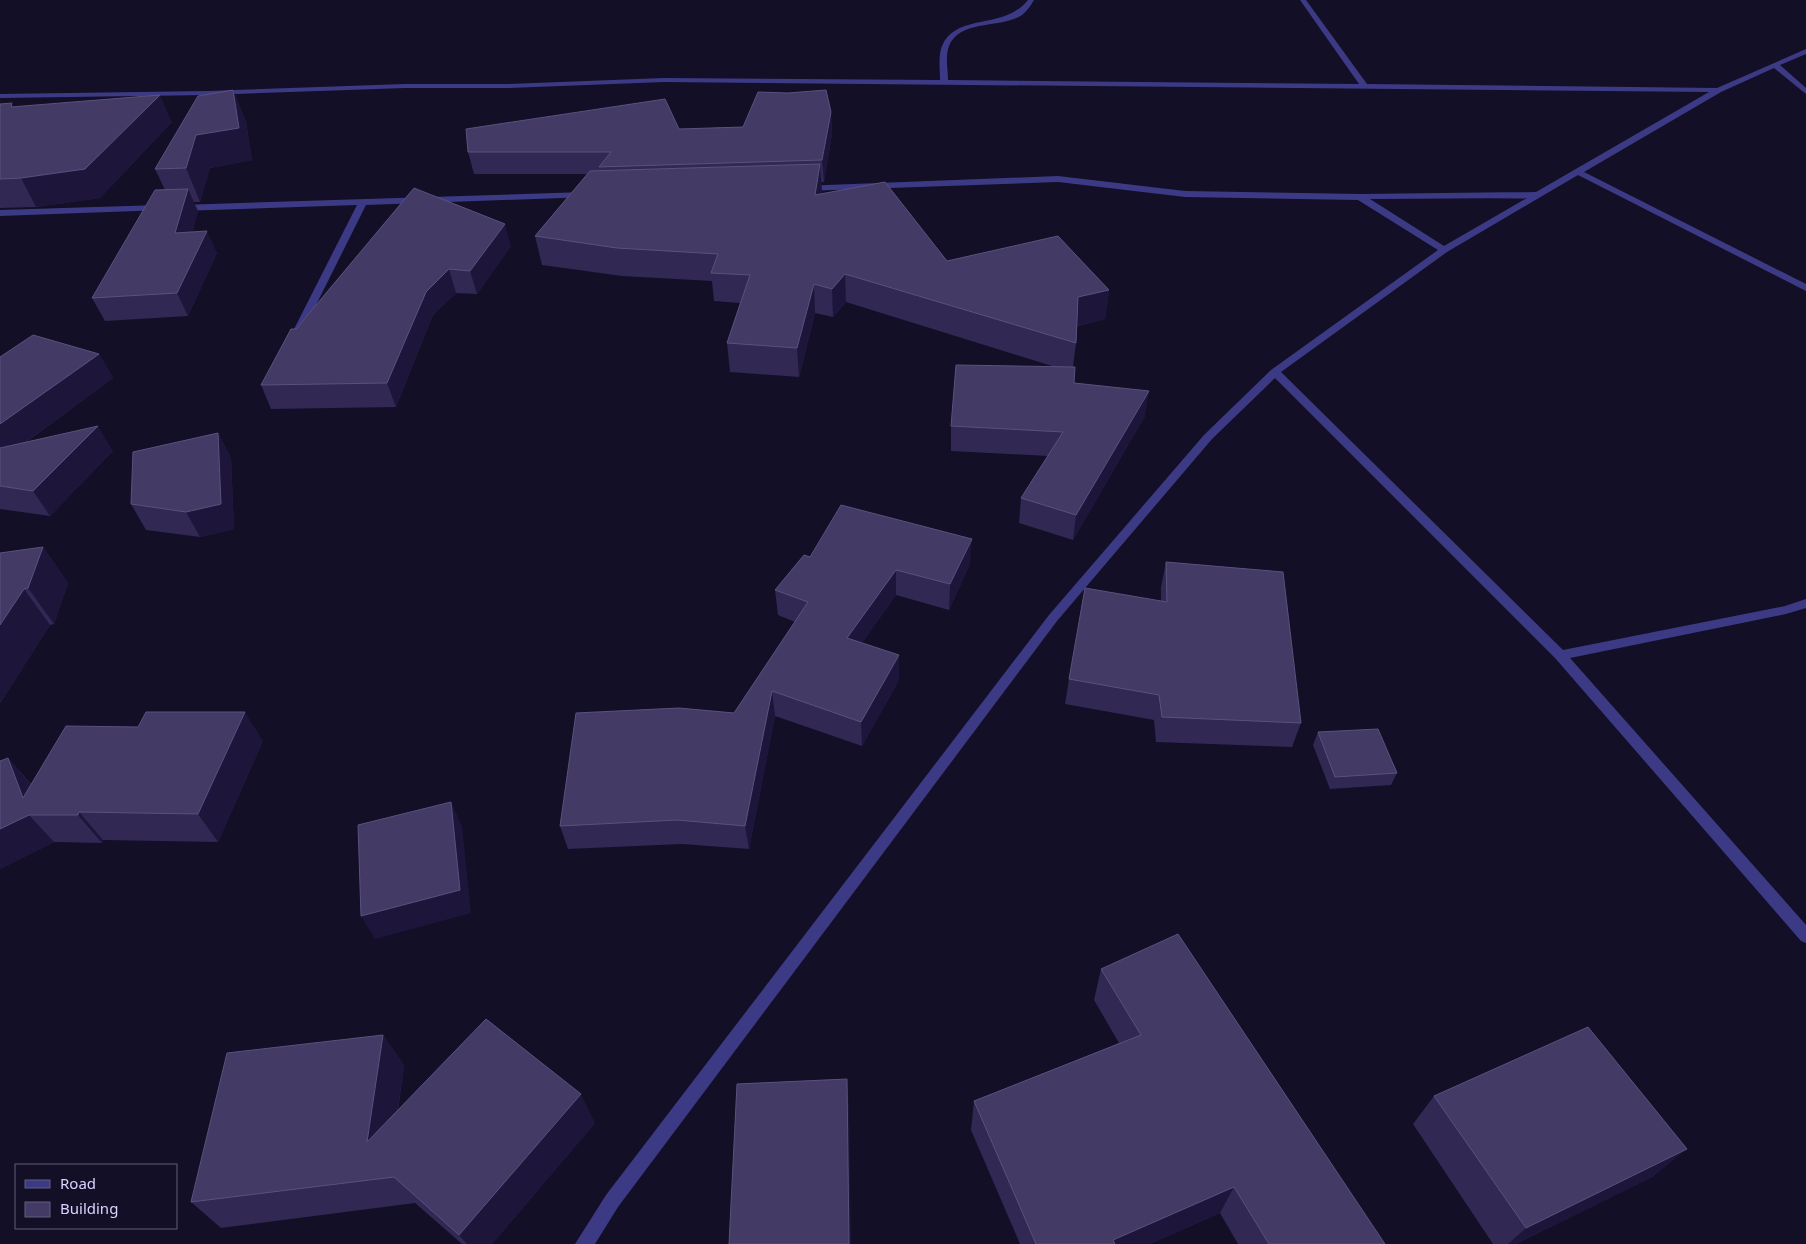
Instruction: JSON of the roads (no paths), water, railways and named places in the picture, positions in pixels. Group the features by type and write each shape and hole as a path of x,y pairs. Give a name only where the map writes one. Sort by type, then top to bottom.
{"street":[{"path":"944,83 946,45 955,33 968,26 992,22 1018,14 1032,0"},
{"path":"1303,0 1365,87"},
{"path":"584,1244 612,1201 1053,618 1208,437 1275,372 1444,250 1718,90 1806,51"},
{"path":"1774,65 1806,92"},
{"path":"0,96 208,93 405,86 509,86 664,80 1718,90"},
{"path":"1578,172 1806,288"},
{"path":"794,188 1058,179 1185,194 1360,197 1539,195"},
{"path":"0,213 598,194"},
{"path":"1360,197 1444,250"},
{"path":"289,348 363,202"},
{"path":"1275,372 1560,655 1806,936"},
{"path":"1560,655 1786,610 1806,603"}]}
